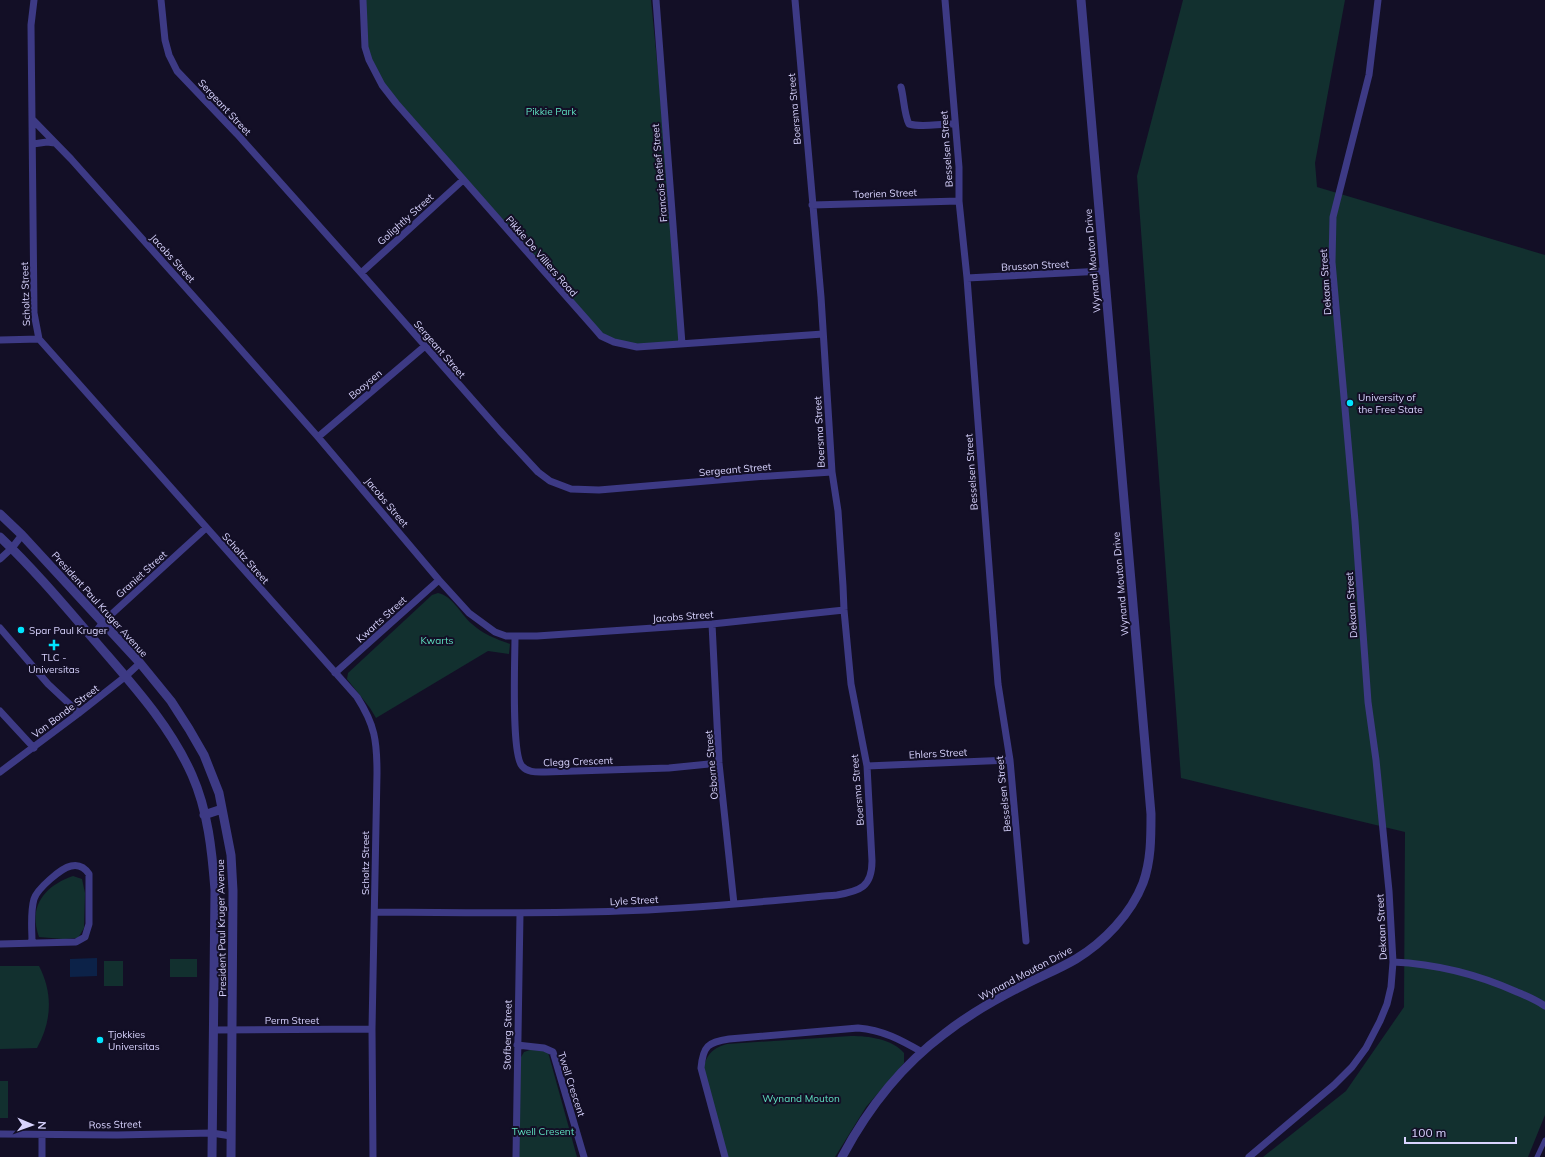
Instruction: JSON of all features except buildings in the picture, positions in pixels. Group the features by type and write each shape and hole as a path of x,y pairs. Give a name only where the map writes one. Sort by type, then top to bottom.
{"street":[{"name":"Scholtz Street","path":"34,0 31,24 34,313 39,339 357,698 367,713 375,733 377,766 372,1030 373,1157"},
{"name":"Sergeant Street","path":"161,0 165,40 169,55 178,71 237,134 538,472 550,481 561,486 580,490 612,490 754,476 832,472"},
{"name":"Pikkie De Villiers Road","path":"363,0 365,47 374,71 382,85 565,297 601,336 624,345 637,347 823,334"},
{"name":"Francois Retief Street","path":"656,0 682,344"},
{"name":"Boersma Street","path":"795,0 823,334 832,472 838,511 844,586 844,610 851,684 867,766 872,861"},
{"name":"Besselsen Street","path":"945,0 959,167 959,201 967,278 998,684 1010,760 1026,941"},
{"name":"Wynand Mouton Drive","path":"842,1157 860,1126 882,1095 922,1052 944,1033 988,1004 1076,959 1095,946 1122,919 1133,903 1143,883 1149,861 1151,814 1103,271 1081,0"},
{"name":"Dekaan Street","path":"1249,1157 1334,1085 1352,1067 1366,1048 1380,1021 1388,1004 1391,987 1393,962 1389,891 1376,760 1368,702 1355,521 1332,262 1333,217 1369,75 1378,0"},
{"path":"901,86 905,102 906,118 909,124 916,126 955,124"},
{"name":"Jacobs Street","path":"33,120 151,248 318,437 439,580 469,613 482,624 495,632 515,637 712,624 844,610"},
{"path":"33,144 47,142 55,143"},
{"name":"Golightly Street","path":"361,273 463,180"},
{"name":"Toerien Street","path":"812,205 959,201"},
{"name":"Brusson Street","path":"967,278 1103,271"},
{"path":"0,340 39,339"},
{"name":"Booysen","path":"318,437 425,346"},
{"name":"President Paul Kruger Avenue","path":"0,514 22,535 103,622 140,663 170,701 204,755 219,793 231,855 233,891 230,1081 231,1157"},
{"name":"Graniet Street","path":"92,637 103,622 206,528"},
{"path":"0,559 12,548 22,535"},
{"name":"President Paul Kruger Avenue","path":"0,537 37,574 126,676 157,716 180,750 198,791 212,850 215,890 212,1157"},
{"name":"Kwarts Street","path":"335,673 439,580"},
{"name":"Osborne Street","path":"712,624 719,763 734,904"},
{"path":"0,628 48,684 79,713"},
{"name":"Clegg Crescent","path":"515,637 515,712 517,756 522,766 531,772 669,768 719,763"},
{"name":"Von Bonde Street","path":"0,772 79,713 140,663"},
{"path":"0,711 34,748"},
{"name":"Ehlers Street","path":"867,766 1010,760"},
{"path":"204,815 222,810"},
{"name":"Lyle Street","path":"375,912 520,914 621,911 734,904 837,895 862,889 872,872 872,861"},
{"path":"0,944 76,942 85,937 89,924 89,874 85,869 76,865 70,866 47,883 39,891 34,898 32,912 32,943"},
{"name":"Stofberg Street","path":"516,1157 520,914"},
{"path":"1393,962 1429,965 1474,975 1507,987 1545,1006"},
{"path":"725,1157 701,1068 702,1056 709,1044 716,1041 729,1039 858,1028 878,1031 896,1037 922,1052"},
{"name":"Perm Street","path":"213,1030 372,1030"},
{"name":"Twell Crescent","path":"517,1045 544,1048 553,1052 584,1157"},
{"name":"Ross Street","path":"0,1134 212,1133 231,1136"},
{"path":"42,1135 42,1157"},
{"path":"1537,1157 1545,1140"}],"green space":[{"name":"Pikkie Park","path":"364,0 651,0 671,205 681,343 640,349 606,339 383,84 366,49"},
{"name":"University of the Free State","path":"1183,0 1345,0 1315,163 1317,187 1545,255 1545,1115 1528,1157 1263,1157 1346,1091 1404,1007 1405,832 1181,778 1137,176"},
{"name":"Kwarts","path":"438,593 448,598 476,628 510,644 509,654 488,651 376,718 347,679 348,673 432,595"},
{"path":"73,876 82,879 85,893 84,928 78,938 63,939 39,937 36,926 36,916 37,907 41,899 54,886"},
{"path":"170,959 197,959 197,977 170,977"},
{"path":"104,961 123,961 123,986 104,986"},
{"path":"0,966 39,966 44,976 47,986 49,1007 46,1028 37,1048 0,1049"},
{"name":"Wynand Mouton","path":"851,1036 880,1039 893,1044 904,1053 904,1063 866,1107 835,1157 724,1157 702,1075 706,1059 712,1052 727,1044"},
{"name":"Twell Cresent","path":"533,1049 548,1052 577,1157 517,1157 517,1064 524,1052"},
{"path":"0,1081 8,1081 8,1118 0,1118"}],"water":[{"path":"97,958 97,976 70,977 70,959"}],"place":[{"name":"University of the Free State","path":"1350,403"},
{"name":"Spar Paul Kruger","path":"21,630"},
{"name":"TLC - Universitas","path":"54,645"},
{"name":"Tjokkies Universitas","path":"100,1040"}]}
